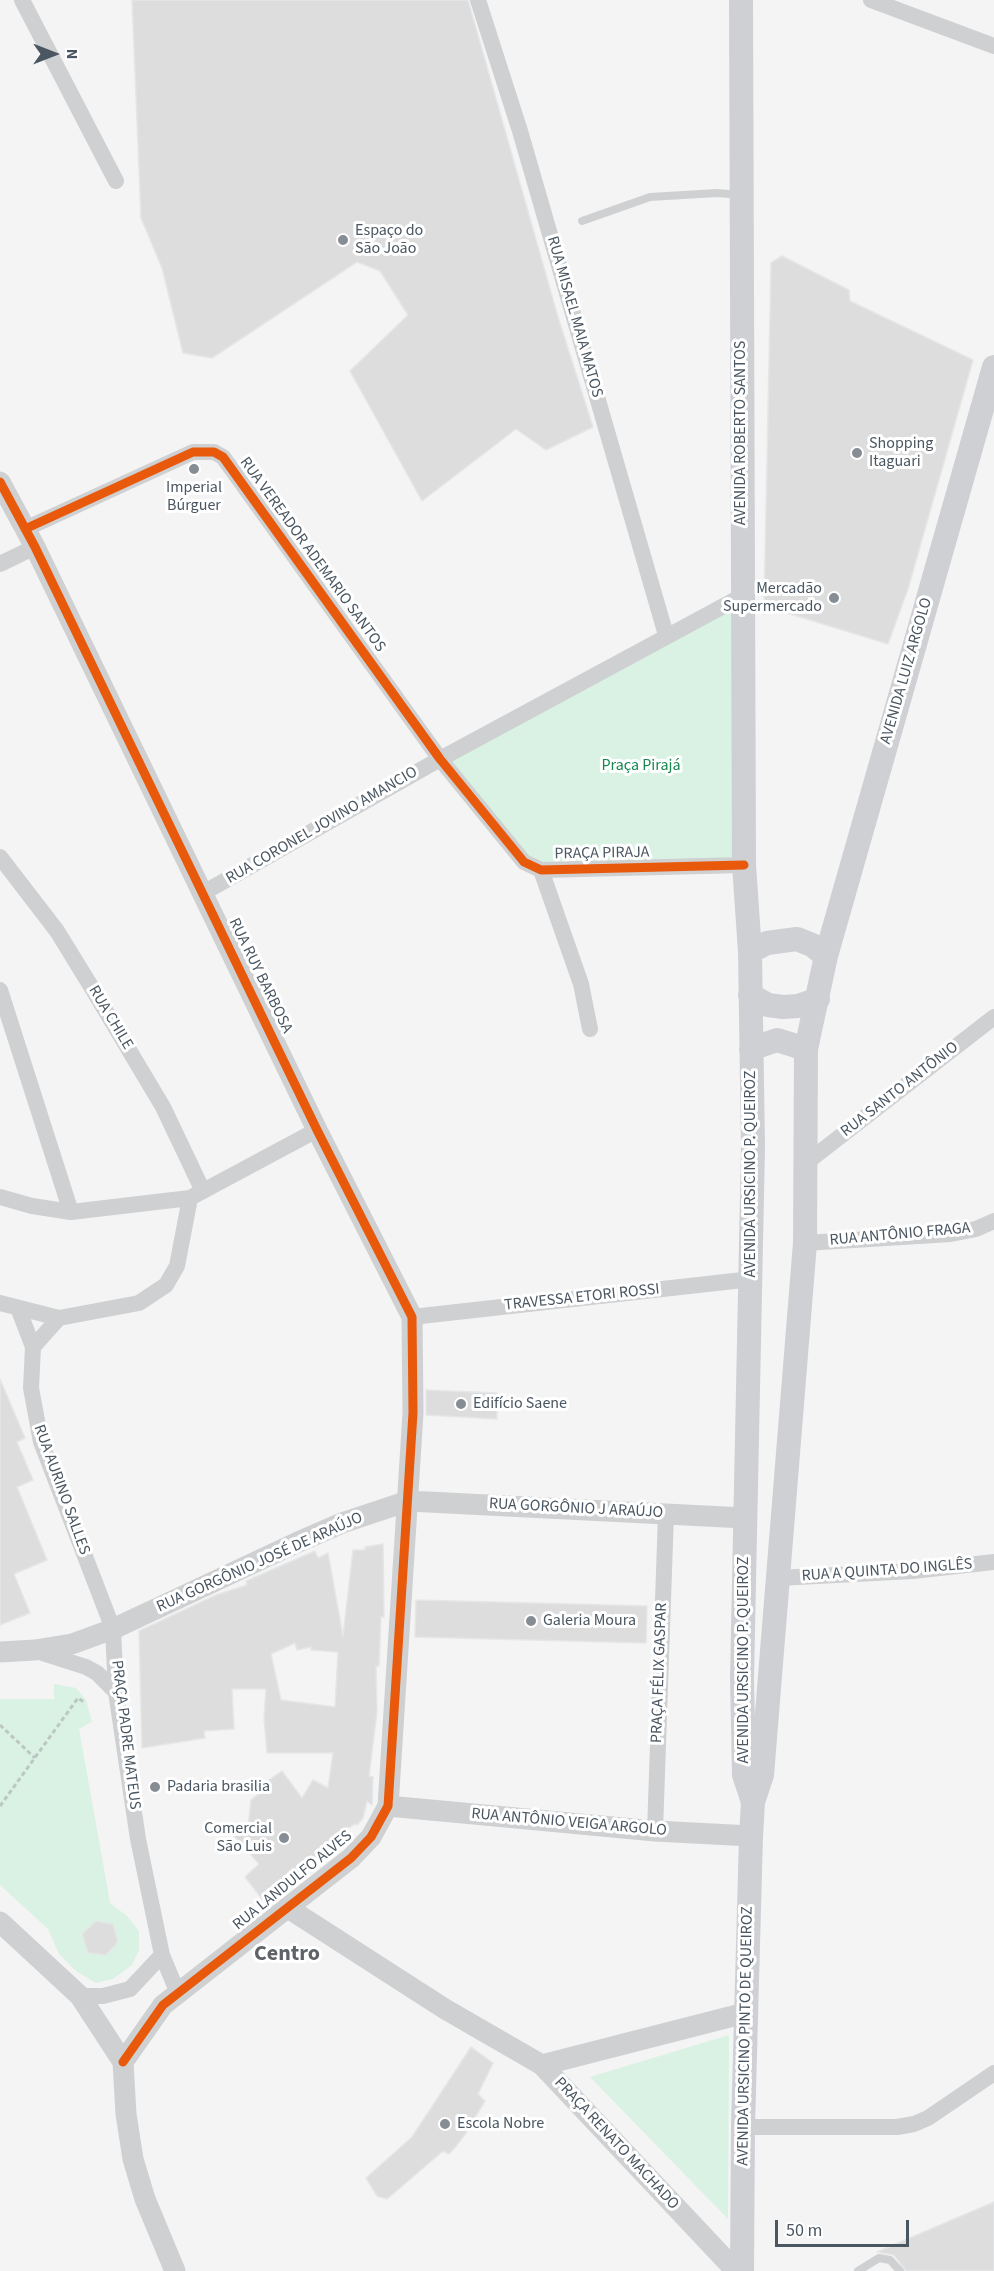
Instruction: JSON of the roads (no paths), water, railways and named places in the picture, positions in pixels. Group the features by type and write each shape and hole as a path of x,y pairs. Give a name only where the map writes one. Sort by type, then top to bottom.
{"main road":[{"name":"AVENIDA ROBERTO SANTOS","path":"741,0 744,865"},
{"name":"AVENIDA LUIZ ARGOLO","path":"822,977 994,367"},
{"name":"AVENIDA URSICINO P. QUEIROZ","path":"744,865 750,952 753,1147 743,1737 744,1775 753,1802"},
{"path":"750,952 767,943 796,939 812,945 822,977 798,1006 768,1005 750,996"},
{"name":"AVENIDA URSICINO P. QUEIROZ","path":"753,1802 762,1775 805,1244 806,1050 822,977"},
{"path":"751,1049 777,1041 806,1050"},
{"name":"AVENIDA URSICINO PINTO DE QUEIROZ","path":"742,2271 745,2013 753,1802"}],"street":[{"path":"22,0 116,181"},
{"name":"RUA MISAEL MAIA MATOS","path":"478,0 524,142 666,635"},
{"path":"871,0 994,46"},
{"name":"RUA VEREADOR ADEMARIO SANTOS","path":"0,564 30,538 193,452 204,450 223,456 440,759"},
{"name":"RUA RUY BARBOSA","path":"0,482 30,538 317,1130 412,1317 413,1413 408,1501"},
{"path":"440,759 666,635 742,597"},
{"name":"PRAÇA PIRAJA","path":"440,759 524,862 541,870 744,865"},
{"name":"RUA CORONEL JOVINO AMANCIO","path":"203,893 440,759"},
{"name":"RUA CHILE","path":"0,857 57,931 163,1107 196,1194"},
{"path":"541,870 581,984 590,1029"},
{"path":"0,990 71,1212"},
{"name":"RUA SANTO ANTÔNIO","path":"806,1163 994,1017"},
{"path":"0,1197 32,1206 71,1212 196,1194 317,1130"},
{"path":"0,1303 59,1317 139,1303 166,1285 177,1266 196,1194"},
{"name":"RUA ANTÔNIO FRAGA","path":"805,1244 951,1234 976,1229 994,1221"},
{"name":"TRAVESSA ETORI ROSSI","path":"412,1317 752,1279"},
{"name":"RUA AURINO SALLES","path":"18,1308 33,1347 31,1388 41,1442 113,1629"},
{"path":"33,1347 59,1317"},
{"name":"RUA GORGÔNIO J ARAÚJO","path":"408,1501 745,1518"},
{"name":"RUA GORGÔNIO JOSÉ DE ARAÚJO","path":"113,1629 342,1523 408,1501"},
{"name":"RUA LANDULFO ALVES","path":"123,2062 146,2025 177,1991 351,1858 371,1837 388,1806 408,1501"},
{"name":"PRAÇA FÉLIX GASPAR","path":"655,1831 666,1514"},
{"name":"RUA A QUINTA DO INGLÊS","path":"779,1578 913,1571 994,1562"},
{"path":"0,1652 35,1650 72,1644 113,1629"},
{"name":"PRAÇA PADRE MATEUS","path":"113,1629 116,1692 138,1839 162,1955 177,1991"},
{"path":"35,1650 87,1667 97,1673 116,1692"},
{"name":"RUA ANTÔNIO VEIGA ARGOLO","path":"388,1806 655,1831 751,1836"},
{"path":"288,1908 445,2009 542,2065"},
{"path":"0,1922 80,1996 123,2062 126,2114 133,2159 145,2199 175,2271"},
{"path":"80,1996 103,1996 130,1989 162,1955"},
{"name":"PRAÇA RENATO MACHADO","path":"736,2271 542,2065 745,2013"},
{"path":"743,2127 897,2127 914,2124 928,2118 994,2073"}],"lane":[{"path":"582,221 650,197 707,193 741,195"},
{"path":"858,2271 879,2258 890,2260 900,2271"}],"place":[{"name":"Espaço do São João","path":"343,240"},
{"name":"Shopping Itaguari","path":"857,453"},
{"name":"Imperial Búrguer","path":"194,469"},
{"name":"Mercadão Supermercado","path":"834,598"},
{"name":"Edifício Saene","path":"461,1404"},
{"name":"Galeria Moura","path":"531,1621"},
{"name":"Padaria brasilia","path":"155,1787"},
{"name":"Comercial São Luis","path":"284,1838"},
{"name":"Escola Nobre","path":"445,2124"}],"district":[{"name":"Centro","path":"287,1955"}],"park label":[{"name":"Praça Pirajá","path":"641,766"}]}
